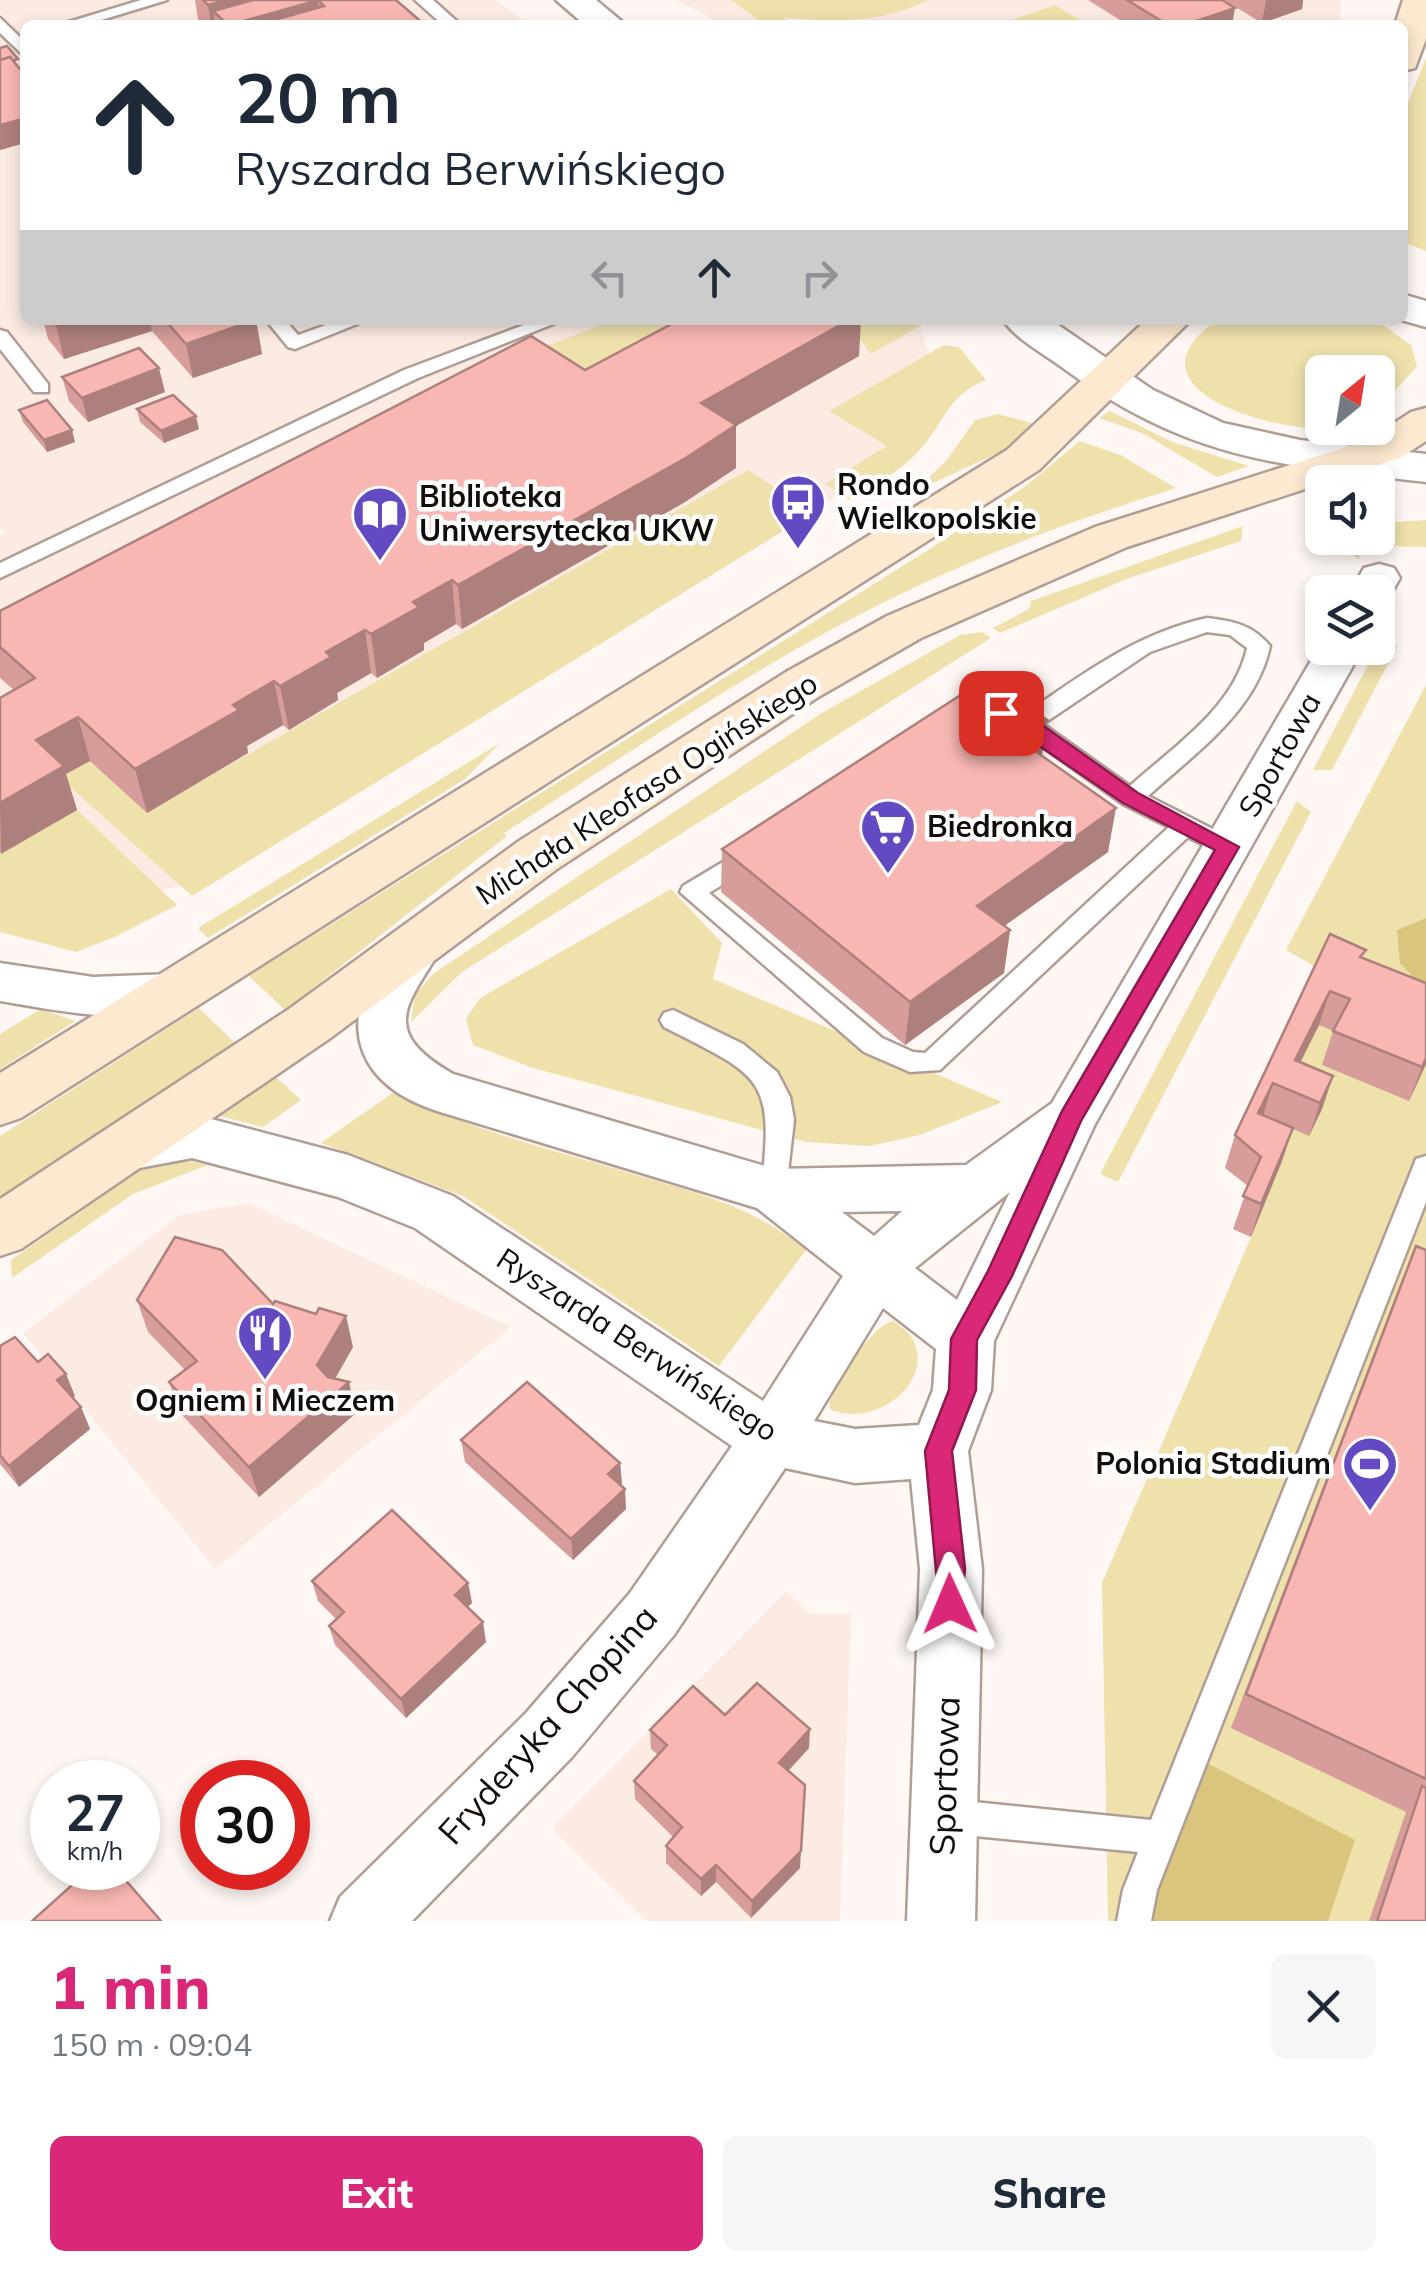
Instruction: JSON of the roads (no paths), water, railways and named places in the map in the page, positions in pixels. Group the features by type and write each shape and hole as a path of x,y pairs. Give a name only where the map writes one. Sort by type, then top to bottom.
{"main road":[{"path":"1408,40 1420,0"},
{"path":"0,1102 966,498 1054,436 1105,378 1164,325"},
{"path":"1352,458 1384,448 1426,420"},
{"name":"Michała Kleofasa Ogińskiego","path":"0,1231 309,1024 538,855 803,684 904,626 1111,537 1352,458"}],"street":[{"path":"1031,325 1153,408 1215,435 1426,468"},
{"name":"Sportowa","path":"964,1339 999,1276 1071,1118 1330,665"},
{"path":"421,940 389,983 379,1020 386,1050 419,1081 775,1191 973,1187"},
{"path":"0,982 93,996 172,993"},
{"name":"Fryderyka Chopina","path":"364,1921 549,1735 652,1614 771,1439 876,1271 913,1233 1071,1118"},
{"name":"Ryszarda Berwińskiego","path":"121,1150 177,1136 218,1140 348,1177 434,1212 771,1439 855,1456 938,1451"},
{"path":"775,1191 964,1339 962,1390 938,1451"},
{"name":"Sportowa","path":"938,1451 951,1569 941,1921"}],"lane":[{"path":"85,20 158,0"},
{"path":"423,0 447,20"},
{"path":"0,23 16,43"},
{"path":"279,325 295,343 344,325"},
{"path":"0,571 410,374 541,325"},
{"path":"0,336 41,388"},
{"path":"1027,724 1179,628 1209,622 1248,632 1259,646 1258,658 1237,698 1130,798"},
{"path":"1001,713 1027,724 1130,798 1228,847"},
{"path":"776,840 692,892 873,1044 910,1062 931,1064 1185,826"},
{"path":"673,1020 757,1063 780,1098 775,1191"},
{"path":"1134,1921 1140,1890 1426,1167"},
{"path":"944,1816 1161,1838"}],"place":[{"name":"Rondo Wielkopolskie","path":"798,551"},
{"name":"Biblioteka Uniwersytecka UKW","path":"380,563"},
{"name":"Biedronka","path":"888,876"},
{"name":"Ogniem i Mieczem","path":"265,1382"},
{"name":"Polonia Stadium","path":"1370,1513"}]}
